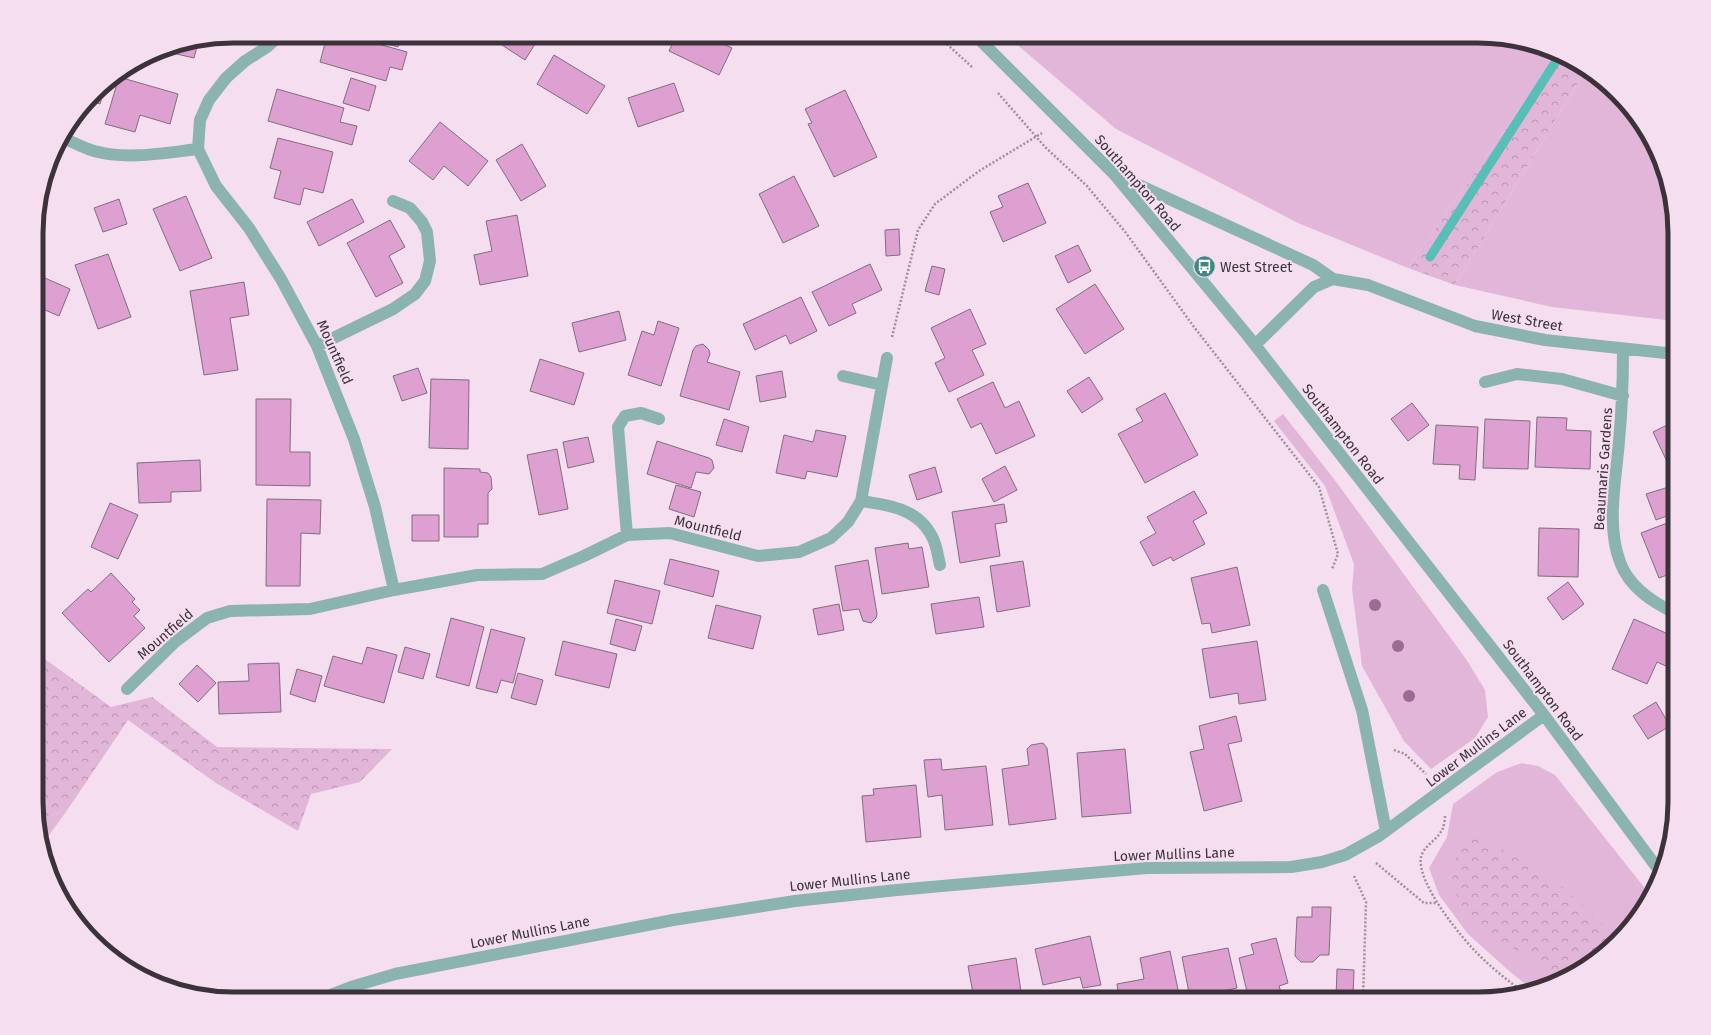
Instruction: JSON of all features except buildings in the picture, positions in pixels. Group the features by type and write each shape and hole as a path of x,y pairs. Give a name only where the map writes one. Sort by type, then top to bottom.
{"street":[{"name":"Mountfield","path":"271,43 245,61 226,78 209,100 200,120 198,149 216,186 249,228 281,279 317,346 354,439 375,507 394,590"},
{"name":"Southampton Road","path":"983,43 1063,121 1114,174 1255,345 1544,715 1657,867"},
{"path":"67,140 94,150 110,153 139,155 198,149"},
{"name":"West Street","path":"1114,174 1313,265 1333,279 1368,285 1475,326 1545,340 1668,353"},
{"path":"317,346 393,309 415,294 425,281 430,262 427,232 422,222 410,208 393,201"},
{"path":"1255,345 1314,287 1333,279"},
{"name":"Beaumaris Gardens","path":"1623,349 1623,396 1614,508 1614,537 1620,563 1636,588 1660,606 1668,610"},
{"name":"Mountfield","path":"127,689 175,642 207,618 230,611 310,609 394,590 477,575 542,574 627,535 670,533 758,556 799,552 831,538 848,522 861,501 887,358"},
{"path":"1485,382 1517,374 1562,378 1623,396"},
{"path":"843,376 882,385"},
{"path":"627,535 618,427 624,416 641,414 659,418"},
{"path":"861,501 891,505 907,511 920,520 934,540 940,565"},
{"path":"1323,590 1362,710 1386,831"},
{"name":"Lower Mullins Lane","path":"338,992 395,974 673,920 795,901 897,890 1147,868 1240,866 1291,867 1322,862 1345,855 1360,848 1386,831 1544,715"}],"path":[{"path":"946,43 978,72"},
{"path":"993,87 1036,136 1087,186 1126,233 1194,327 1319,487 1338,554 1323,590"},
{"path":"887,358 918,230 936,204 979,171 1063,121"},
{"path":"1369,749 1392,749 1405,754 1426,774 1438,794 1446,815 1443,828 1427,846 1421,857 1421,867 1436,903 1480,957 1518,988"},
{"path":"1360,848 1424,903 1436,903"},
{"path":"1345,855 1366,902 1363,992"}],"green space":[{"path":"1015,43 1491,43 1527,49 1553,58 1548,68 1408,268 1298,223 1116,129"},
{"path":"1553,58 1583,75 1455,285 1408,268 1548,68"},
{"path":"1583,75 1603,90 1629,117 1643,138 1654,160 1662,184 1668,220 1668,320 1552,307 1455,285"},
{"path":"1283,414 1334,479 1466,659 1485,690 1488,717 1475,738 1431,769 1404,741 1362,666 1352,589 1354,564 1325,486 1274,421"},
{"path":"43,658 111,707 152,697 217,747 392,749 360,782 311,794 298,831 216,783 128,720 68,809 44,819"},
{"path":"1522,763 1538,766 1555,775 1646,890 1629,918 1594,953 1573,967 1551,978 1528,986 1468,934 1439,895 1429,868 1447,837 1453,804 1497,772"},
{"path":"68,809 47,838 44,819"},
{"path":"1476,834 1558,883 1614,934 1594,953 1573,967 1555,976 1532,957 1497,941 1468,917 1451,885 1457,851"}],"waterway":[{"path":"1430,257 1557,60"}],"place":[{"name":"West Street","path":"1205,267"}]}
